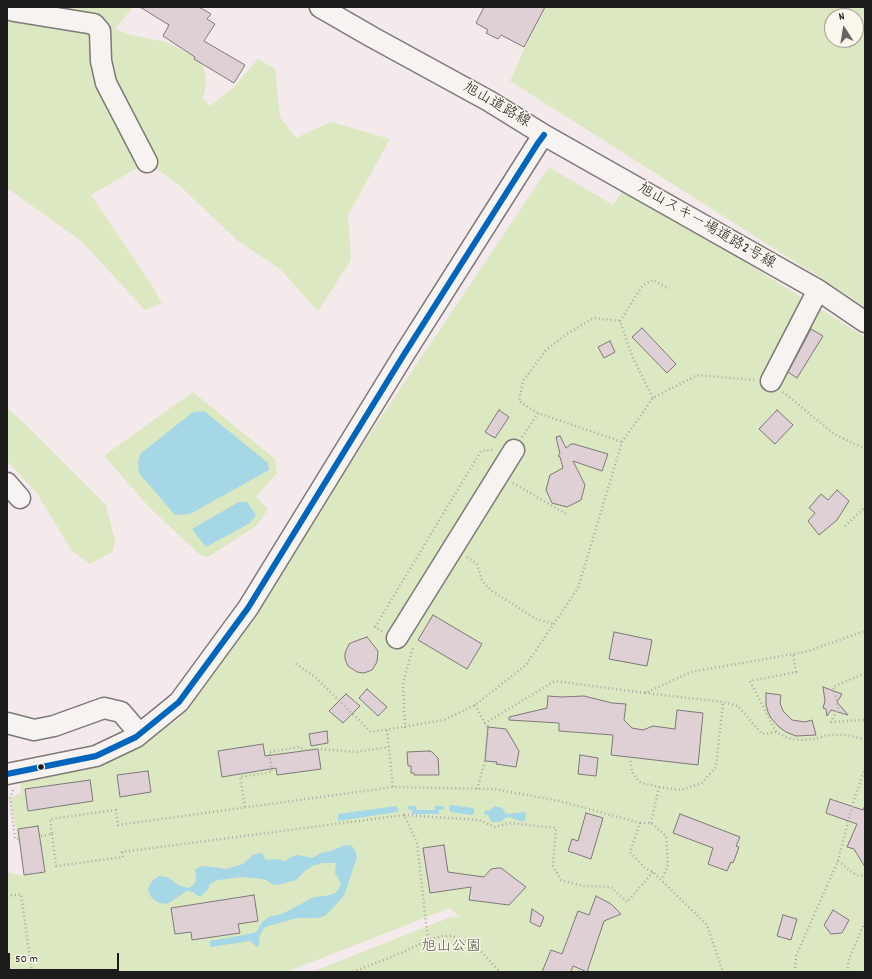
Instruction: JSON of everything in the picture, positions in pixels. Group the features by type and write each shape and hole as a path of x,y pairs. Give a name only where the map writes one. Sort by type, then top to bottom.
{"street":[{"name":"旭山道路線","path":"9,774 96,756 136,738 179,702 248,608 408,349 538,143 544,136 489,101 320,7"},
{"path":"7,9 94,24 100,31 101,62 106,83 147,162"},
{"name":"旭山スキー場道路2号線","path":"544,136 818,290 865,322"},
{"path":"771,381 818,290"},
{"path":"397,638 514,450"},
{"path":"7,483 20,498"},
{"path":"7,723 34,730 54,726 104,708 121,712 133,726 136,738"}],"path":[{"path":"620,321 643,285 653,280 668,289"},
{"path":"538,413 519,401 523,381 546,350 566,334 594,318 620,321"},
{"path":"620,321 633,358 653,398"},
{"path":"296,664 315,678 371,732 444,720 475,705 526,665 578,588 622,442 653,398 697,374 771,381 834,434 865,449"},
{"path":"498,475 566,514"},
{"path":"845,526 865,507"},
{"path":"453,548 477,564 482,581 492,591 536,620 554,624"},
{"path":"645,693 691,672 805,652 865,631"},
{"path":"776,732 750,681 796,672 793,654"},
{"path":"865,673 832,687 836,696 838,708 831,722 865,720"},
{"path":"485,723 555,681 723,702 738,706 762,734 776,732 788,738 800,740 815,739 827,735 846,735 865,739"},
{"path":"630,757 632,772 639,782 681,790 702,783 716,767 723,702"},
{"path":"475,705 488,727 485,761 477,789"},
{"path":"387,730 393,787"},
{"path":"245,807 240,777 272,772 269,752 299,747 306,750 320,749 356,752 389,747"},
{"path":"795,972 796,956 838,861 853,803 865,768"},
{"path":"9,774 13,790 10,798 15,839 19,839"},
{"path":"653,872 627,902 611,887 583,886 561,880 553,866 556,828 510,823 495,827 480,820 404,815 122,852 123,857 56,866 50,819 116,810 118,825 393,787 495,789 559,801 640,823 651,823 666,836 668,864 662,880"},
{"path":"651,823 659,787"},
{"path":"404,815 417,843 428,940"},
{"path":"640,823 630,852 645,868 653,872 662,880 707,925 723,972"},
{"path":"41,836 52,834"},
{"path":"838,861 856,875 865,876"},
{"path":"7,896 21,894 32,972"},
{"path":"847,972 849,959 865,922"},
{"path":"354,972 401,953 428,940 441,936 452,936 476,946 500,972"}],"green space":[{"path":"7,7 133,7 115,29 131,35 166,42 200,59 205,72 206,83 203,98 210,106 233,88 258,59 275,69 280,117 296,138 331,122 390,139 348,215 351,260 318,311 280,269 238,241 178,184 147,162 91,195 162,303 145,310 81,241 7,188"},
{"path":"543,7 865,7 865,307 510,81"},
{"name":"旭山公園","path":"549,167 613,205 625,187 865,337 865,972 312,972 451,917 461,918 450,908 286,972 7,972 7,872 25,876 10,798 21,793 20,783 64,773 178,720"},
{"path":"193,392 275,459 277,473 256,497 268,509 256,526 208,557 199,554 148,506 105,457 105,455"},
{"path":"7,408 106,505 115,541 112,552 90,564 72,551 36,492 7,461"}],"water":[{"path":"204,411 268,463 269,470 190,514 175,515 139,473 138,463 140,454 193,412"},
{"path":"239,502 247,502 256,515 250,523 206,547 192,529"},
{"path":"450,805 473,808 474,814 471,815 450,812"},
{"path":"396,806 399,811 397,812 338,821 338,814"},
{"path":"408,806 416,806 417,810 434,810 435,806 444,806 444,809 439,810 439,814 412,814 412,810 408,809"},
{"path":"495,806 502,808 506,814 526,812 525,821 519,821 510,817 505,818 501,822 491,821 488,815 484,814 485,810 489,811"},
{"path":"345,845 352,846 357,857 344,896 325,916 316,918 297,918 264,928 260,935 259,945 257,947 250,941 210,947 210,941 254,933 257,931 262,922 269,917 282,914 314,897 326,896 335,893 341,883 335,873 336,863 323,863 312,866 296,880 278,885 262,879 242,877 218,880 210,884 208,889 201,896 187,891 167,904 156,901 151,897 148,889 152,881 159,876 167,877 180,886 189,888 195,883 196,880 195,870 200,867 204,866 226,869 243,864 253,855 260,853 263,854 265,859 268,860 275,859 285,861 298,855 312,858 323,852 328,852"}],"building":[{"path":"140,7 199,7 211,14 207,19 215,24 204,41 245,65 234,83 194,59 195,57 163,36 169,25"},
{"path":"484,7 545,7 524,47 501,35 498,39 486,33 488,30 476,23"},
{"path":"642,328 676,364 667,373 632,337"},
{"path":"811,329 823,336 797,378 788,372"},
{"path":"610,341 615,352 604,358 598,347"},
{"path":"499,410 509,417 495,438 485,432"},
{"path":"777,410 793,425 775,444 759,429"},
{"path":"560,436 566,448 571,444 574,444 608,454 602,471 573,461 585,485 581,500 567,507 552,503 546,490 550,475 563,468 560,457 558,456 560,454 556,437"},
{"path":"837,490 849,501 837,520 819,535 808,521 815,513 809,508 821,494 828,500"},
{"path":"433,615 482,644 467,669 418,640"},
{"path":"614,632 652,640 647,666 609,659"},
{"path":"367,637 378,651 377,662 372,670 364,673 357,672 348,666 345,659 345,653 349,644"},
{"path":"823,687 842,694 837,702 848,715 831,710 827,716 826,709 823,708 825,701"},
{"path":"367,689 387,707 378,716 359,698"},
{"path":"766,693 781,695 780,703 783,711 792,720 805,722 812,720 816,735 796,736 779,727 768,712 766,705"},
{"path":"346,694 360,706 343,723 329,711"},
{"path":"548,696 584,696 612,703 626,704 624,720 632,728 643,730 653,726 675,729 677,710 703,713 698,765 611,755 613,735 559,731 559,723 509,720 509,717 547,708"},
{"path":"488,727 506,729 519,751 516,767 496,764 497,762 485,761"},
{"path":"327,731 328,743 311,746 309,734"},
{"path":"263,744 265,756 318,749 321,769 277,775 276,768 222,777 218,751"},
{"path":"429,751 438,758 439,775 414,775 414,773 411,773 411,766 408,766 407,752"},
{"path":"580,755 598,758 596,776 578,774"},
{"path":"148,771 151,792 120,797 117,775"},
{"path":"90,780 93,801 28,811 25,789"},
{"path":"830,799 863,810 865,805 865,867 854,849 847,847 857,824 826,813"},
{"path":"586,813 603,818 591,859 568,851 572,839 578,841"},
{"path":"680,814 740,837 736,846 739,847 733,863 731,862 727,871 708,864 713,848 673,833"},
{"path":"38,826 45,872 24,875 18,829"},
{"path":"444,845 448,872 484,877 491,869 501,868 526,887 509,905 469,900 471,887 430,893 423,848"},
{"path":"254,895 258,921 238,924 240,933 192,940 191,932 175,934 171,908"},
{"path":"596,896 611,904 621,914 604,921 587,972 573,966 571,972 542,972 551,950 562,954 578,911 589,915"},
{"path":"532,909 544,917 540,927 530,922"},
{"path":"833,910 849,920 842,933 831,934 824,925"},
{"path":"783,915 797,919 791,940 777,936"}],"transit line":[{"path":"7,774 96,756 136,737 179,702 248,608 403,356 544,135"}]}
